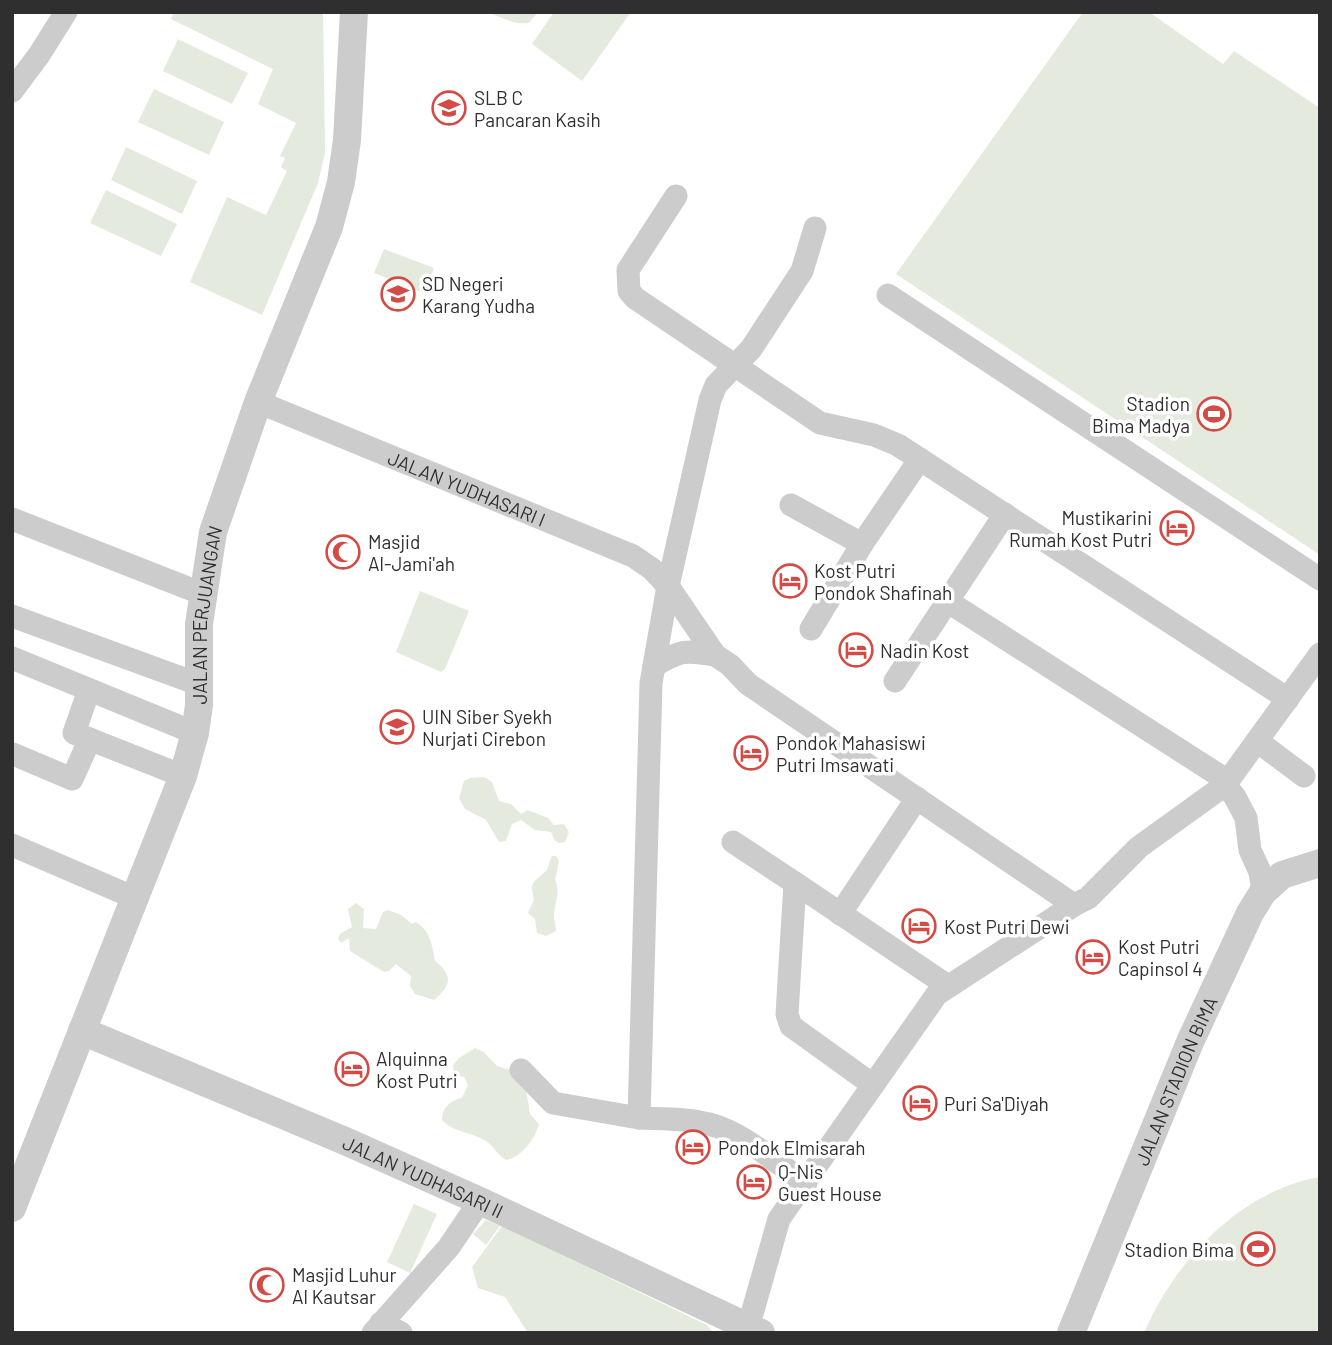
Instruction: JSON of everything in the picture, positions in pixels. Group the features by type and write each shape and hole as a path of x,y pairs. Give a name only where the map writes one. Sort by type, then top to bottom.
{"street":[{"path":"12,91 66,12"},
{"name":"JALAN PERJUANGAN","path":"12,1208 183,776 195,733 199,705 199,624 213,532 258,402 329,227 341,182 347,140 355,12"},
{"path":"676,196 628,270 629,291 635,298 813,418 874,435 898,445 1288,699"},
{"path":"639,1118 649,731 654,666 668,586 710,400 716,385 751,349 802,271 815,229"},
{"path":"888,295 1320,579"},
{"name":"JALAN YUDHASARI I","path":"258,402 633,556 652,569 668,586 722,660 748,684 1074,905"},
{"path":"811,629 862,544 920,459"},
{"path":"791,505 862,544"},
{"path":"895,681 1005,514"},
{"path":"12,519 203,594"},
{"path":"947,601 1217,774 1246,818 1250,849 1263,892"},
{"path":"12,616 198,684"},
{"path":"654,666 674,653 694,652 722,660"},
{"path":"752,1331 779,1219 937,995 1088,898 1139,847 1225,785 1320,654"},
{"path":"12,658 195,733"},
{"path":"89,690 74,733 183,776"},
{"path":"13,754 72,779 90,739"},
{"path":"1258,741 1304,776"},
{"path":"840,914 917,798"},
{"path":"733,842 948,986"},
{"path":"12,845 135,898"},
{"name":"JALAN STADION BIMA","path":"1071,1333 1190,1042 1250,913 1263,892 1282,875 1320,863"},
{"path":"795,883 787,1014 791,1026 873,1085"},
{"name":"JALAN YUDHASARI II","path":"82,1031 345,1141 480,1201 752,1331"},
{"path":"521,1070 552,1103 639,1118 713,1126 734,1134 806,1183"},
{"path":"385,1330 449,1247 480,1201"}],"shaded area":[{"path":"174,12 323,12 325,153 318,183 262,315 190,282 227,197 266,215 287,171 281,167 285,158 280,156 296,123 258,104 273,69 171,19"},
{"path":"487,12 538,12 529,23 523,23 512,22"},
{"path":"554,12 631,12 582,81 532,44"},
{"name":"Stadion Bima Madya","path":"1083,12 1149,12 1223,64 1234,51 1320,108 1320,555 896,274"},
{"path":"178,39 248,73 232,104 163,71"},
{"path":"154,89 224,122 209,155 138,122"},
{"path":"126,147 197,181 182,214 111,180"},
{"path":"106,190 177,224 161,256 90,223"},
{"path":"384,249 434,268 424,293 374,273"},
{"path":"420,591 469,611 445,669 441,672 396,652"},
{"path":"484,777 492,782 499,801 511,804 521,814 528,810 548,818 554,825 564,824 569,832 565,842 555,841 551,832 535,830 521,820 512,824 506,841 499,842 486,820 465,809 459,798 464,781"},
{"path":"552,856 556,856 559,861 555,880 558,888 554,914 556,931 546,936 537,933 535,919 528,913 534,900 533,883 546,871"},
{"path":"356,903 364,909 363,928 376,929 383,912 388,910 401,915 412,924 416,922 425,930 435,961 445,971 448,980 444,990 434,1000 415,994 410,986 411,976 396,964 384,972 350,951 349,938 341,943 338,939 340,934 352,927 348,909"},
{"path":"475,1048 484,1052 497,1066 511,1070 526,1089 530,1114 539,1124 527,1147 506,1160 484,1140 452,1128 442,1120 445,1108 454,1100 462,1098 468,1085 464,1077 454,1075 453,1065"},
{"name":"Stadion Bima","path":"1320,1177 1320,1333 1144,1333 1173,1280 1213,1233 1263,1197 1290,1185"},
{"path":"414,1204 437,1214 410,1273 387,1262"},
{"path":"486,1220 500,1226 486,1245 473,1234"},
{"path":"502,1226 707,1325 713,1333 528,1333 505,1297 478,1288 472,1267"},
{"path":"328,1276 335,1281 316,1303 310,1298"}],"place":[{"name":"SLB C Pancaran Kasih","path":"449,108"},
{"name":"SD Negeri Karang Yudha","path":"398,294"},
{"name":"Stadion Bima Madya","path":"1214,414"},
{"name":"Mustikarini Rumah Kost Putri","path":"1177,528"},
{"name":"Masjid Al-Jami'ah","path":"343,552"},
{"name":"Kost Putri Pondok Shafinah","path":"790,581"},
{"name":"Nadin Kost","path":"856,650"},
{"name":"UIN Siber Syekh Nurjati Cirebon","path":"397,727"},
{"name":"Pondok Mahasiswi Putri Imsawati","path":"751,753"},
{"name":"Kost Putri Dewi","path":"919,926"},
{"name":"Kost Putri Capinsol 4","path":"1093,957"},
{"name":"Alquinna Kost Putri","path":"352,1069"},
{"name":"Puri Sa'Diyah","path":"920,1103"},
{"name":"Pondok Elmisarah","path":"693,1147"},
{"name":"Q-Nis Guest House","path":"754,1182"},
{"name":"Stadion Bima","path":"1258,1249"},
{"name":"Masjid Luhur Al Kautsar","path":"267,1285"}]}
